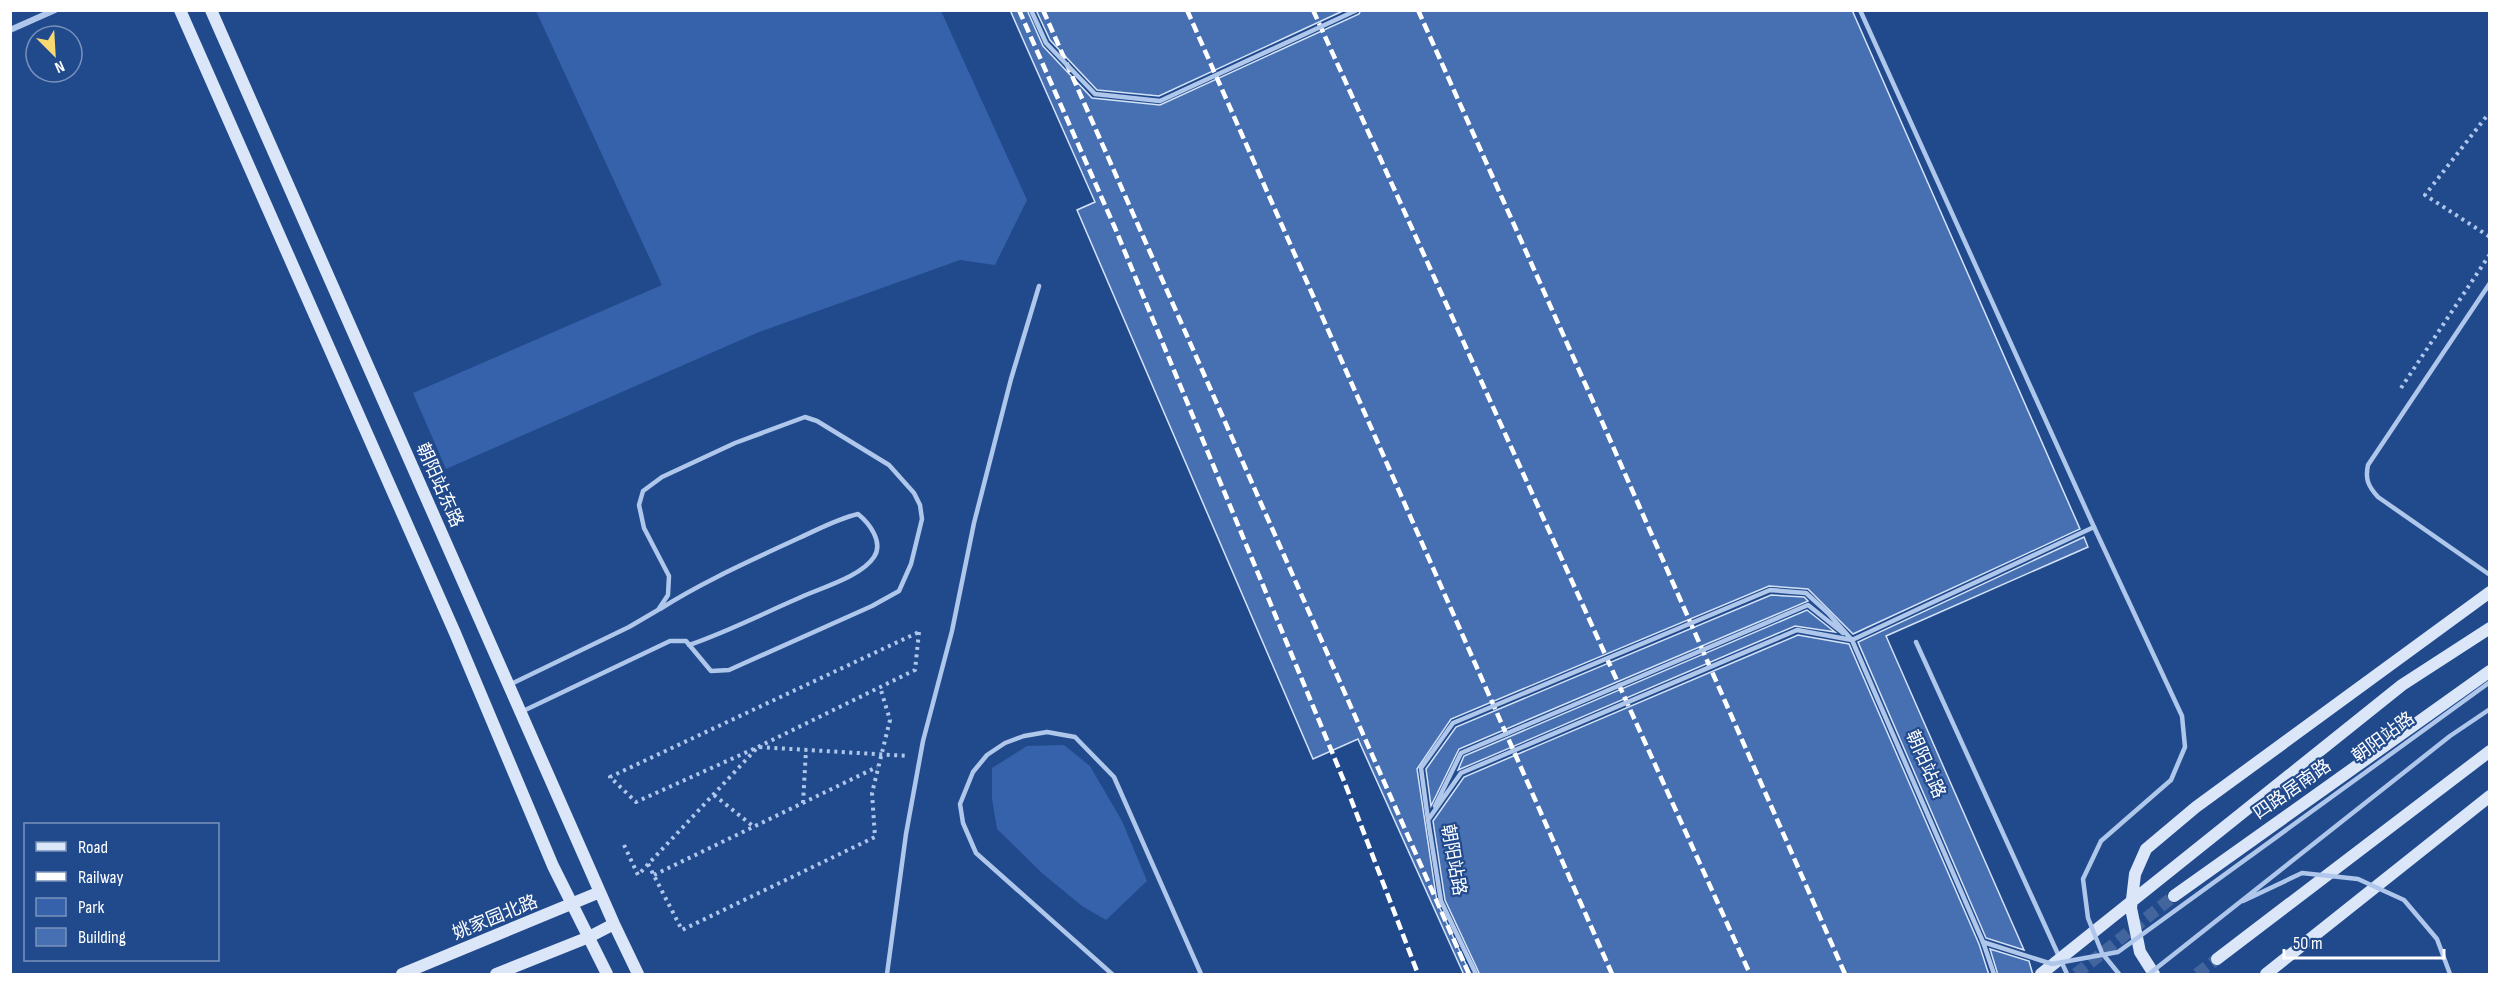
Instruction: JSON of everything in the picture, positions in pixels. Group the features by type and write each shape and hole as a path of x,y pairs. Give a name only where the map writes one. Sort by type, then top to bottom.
{"main road":[{"path":"180,10 455,633 553,866 607,975"},
{"name":"朝阳站东路","path":"211,10 638,975"},
{"path":"2154,975 2140,952 2131,908 2135,874 2146,849 2196,807 2490,592"},
{"path":"2041,975 2402,685 2490,628"},
{"name":"四路居南路","path":"2174,896 2490,671"},
{"path":"2217,959 2490,752"},
{"path":"2266,975 2490,796"},
{"name":"姚家园北路","path":"402,975 600,892"},
{"path":"496,975 589,937 614,924"}],"street":[{"path":"10,30 55,10"}],"lane":[{"path":"1031,10 1046,43 1095,94 1160,100 1357,10"},
{"path":"1860,10 2182,716 2185,747 2171,780 2102,841 2083,879 2088,918 2102,953 2119,975"},
{"path":"2490,283 2368,465 2366,477 2371,489 2378,497 2490,575"},
{"path":"887,975 906,834 920,757 952,631 974,523 1011,379 1039,286"},
{"path":"521,712 670,640 686,641 711,671 729,670 872,606 899,591 911,564 922,519 920,505 914,493 889,465 817,420 805,417 735,443 662,477 643,491 639,505 644,528 669,576 668,595 658,610"},
{"path":"509,685 629,627 750,559 835,520 858,514 870,524 877,541 876,555 865,567 839,581 720,634 689,645"},
{"path":"1852,640 2094,527"},
{"path":"1428,820 1420,768 1453,723 1464,718 1770,590 1806,592 1852,640"},
{"path":"1428,820 1461,753 1808,605 1852,640"},
{"name":"朝阳站路","path":"1476,975 1441,902 1428,820 1461,773 1797,630 1852,640 1983,942 2052,964 2118,952 2490,682"},
{"path":"1916,642 2067,975"},
{"path":"2149,975 2450,736 2490,709"},
{"path":"1112,975 976,853 963,823 960,804 973,772 987,755 1005,743 1024,736 1047,732 1075,736 1114,777 1201,975"},
{"path":"2236,904 2302,873 2358,879 2404,900 2437,939 2450,975"},
{"path":"1983,942 1994,975"}],"path":[{"path":"2486,117 2425,195 2490,237"},
{"path":"2397,395 2490,254"},
{"path":"919,632 915,670 880,687 758,747 636,802 610,777 919,632"},
{"path":"648,864 682,930 875,837 873,793 880,754 890,720 880,687"},
{"path":"758,747 920,757"},
{"path":"624,844 638,875 758,747"},
{"path":"803,803 806,750"},
{"path":"654,875 878,767"},
{"path":"714,795 754,827"}],"green space":[{"path":"536,11 941,11 1027,200 995,265 960,260 759,332 446,469 413,393 662,285"},
{"path":"1064,745 1090,766 1122,821 1147,881 1106,920 1082,906 1042,873 997,829 992,799 992,768 1027,746"}],"building":[{"path":"1010,10 1027,10 1043,46 1092,98 1160,105 1359,14 1361,10 1852,10 2080,529 1853,634 1808,589 1769,586 1451,719 1417,769 1437,902 1471,975 1464,975 1358,739 1313,759 1077,210 1095,202"},
{"path":"1036,10 1345,10 1159,96 1097,90 1050,40"},
{"path":"2084,537 2088,547 1886,636 2024,950 1986,938 1858,642"},
{"path":"1771,595 1804,597 1808,601 1459,749 1431,806 1426,769 1456,727"},
{"path":"1807,610 1835,632 1795,626 1458,770 1464,756"},
{"path":"1798,635 1849,644 1979,944 1989,975 1480,975 1445,900 1433,821 1464,777"},
{"path":"1990,949 2029,961 2033,975 1998,975"}],"tunnel":[{"path":"2076,974 2174,896"},
{"path":"2197,974 2217,959"}],"railway":[{"path":"1019,10 1115,228 1344,781 1418,974"},
{"path":"1043,10 1469,974"},
{"path":"1187,10 1612,974"},
{"path":"1313,10 1750,974"},
{"path":"1418,10 1845,974"}]}
